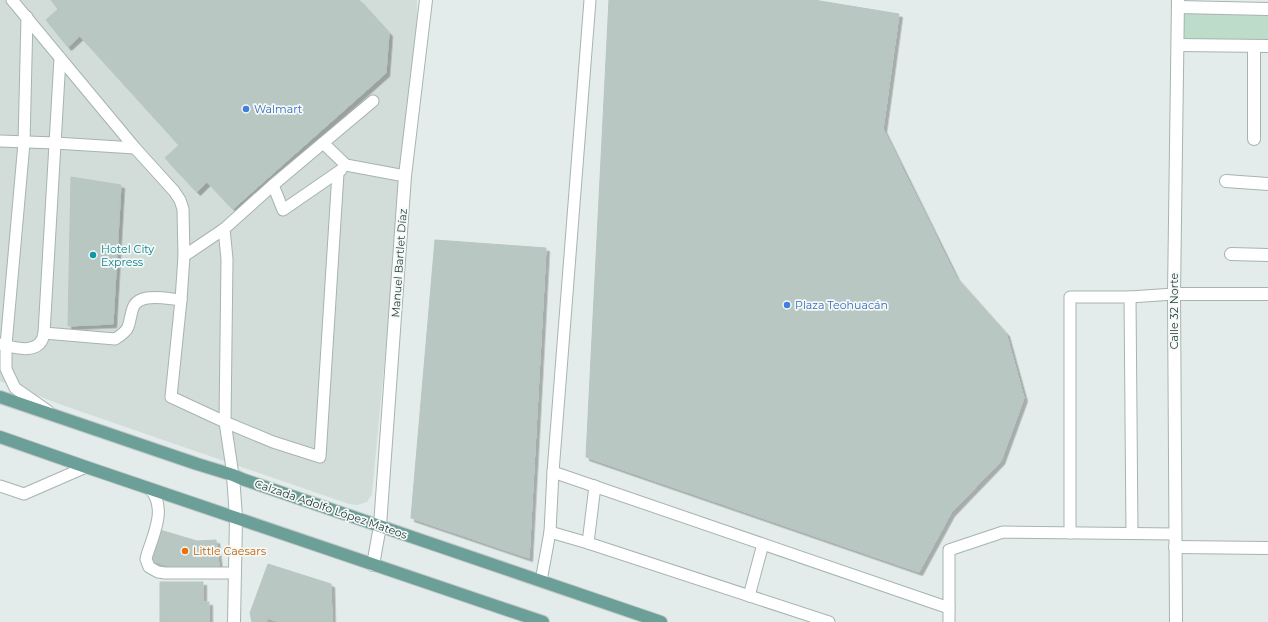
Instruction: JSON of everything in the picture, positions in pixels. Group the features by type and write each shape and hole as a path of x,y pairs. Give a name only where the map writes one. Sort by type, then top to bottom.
{"main road":[{"name":"Calzada Adolfo López Mateos","path":"0,397 662,622"},
{"path":"0,437 543,622"}],"street":[{"name":"Manuel Bartlet Díaz","path":"373,564 380,526 405,176 426,0"},
{"path":"1178,3 1268,9"},
{"name":"Calle 32 Norte","path":"1176,622 1174,294 1178,3"},
{"path":"1178,45 1268,46"},
{"path":"1254,46 1254,139"},
{"path":"1226,182 1268,184"},
{"path":"1231,254 1268,255"},
{"path":"1174,294 1268,294"},
{"path":"233,475 236,518 234,622"},
{"path":"1175,547 1268,548"}],"lane":[{"path":"12,0 180,200 184,220 184,256 171,397 273,442 320,457 342,169 323,143"},
{"path":"540,581 550,532 553,472 590,0"},
{"path":"27,17 24,143 3,345 6,369 15,388 54,415"},
{"path":"3,345 15,349 35,347 44,339 60,58"},
{"path":"184,256 224,229 273,185 373,101"},
{"path":"0,142 55,143 135,148"},
{"path":"273,185 282,210 342,169 405,176"},
{"path":"224,229 228,259 225,422 233,475"},
{"path":"1070,533 1070,296 1130,297 1174,294"},
{"path":"1130,297 1132,533"},
{"path":"44,333 115,339 128,327 132,308 142,300 153,298 181,300"},
{"path":"0,486 24,494 86,467"},
{"path":"553,472 949,608"},
{"path":"588,543 595,486"},
{"path":"150,489 155,495 159,513 147,555 147,563 149,567 158,572 165,573 235,573"},
{"path":"550,532 829,622"},
{"path":"949,622 949,550 1003,532 1175,534"},
{"path":"749,596 763,544"}],"shaded area":[{"path":"0,0 417,0 417,17 372,494 367,502 357,505 349,504 62,405 0,381"}],"green space":[{"path":"1178,7 1268,8 1268,47 1178,45"}],"building":[{"name":"Walmart","path":"51,0 359,0 389,33 386,73 233,209 207,182 197,192 165,158 179,145 80,36 68,47 46,20 58,9"},
{"name":"Plaza Teohuacán","path":"609,0 814,0 899,14 883,129 956,277 1006,333 1024,398 1001,461 951,513 919,572 586,457"},
{"name":"Hotel City Express","path":"71,177 121,185 113,324 68,326"},
{"path":"435,240 546,248 529,558 411,518"},
{"name":"Little Caesars","path":"160,530 197,541 216,540 219,566 167,566 151,560"},
{"path":"268,564 331,584 332,622 279,622 268,618 266,622 252,622 250,613"},
{"path":"160,582 203,582 203,602 160,602"},
{"path":"160,602 209,602 209,622 160,622"}],"place":[{"name":"Walmart","path":"246,109"},
{"name":"Hotel City Express","path":"93,255"},
{"name":"Plaza Teohuacán","path":"787,305"},
{"name":"Little Caesars","path":"185,551"}]}
